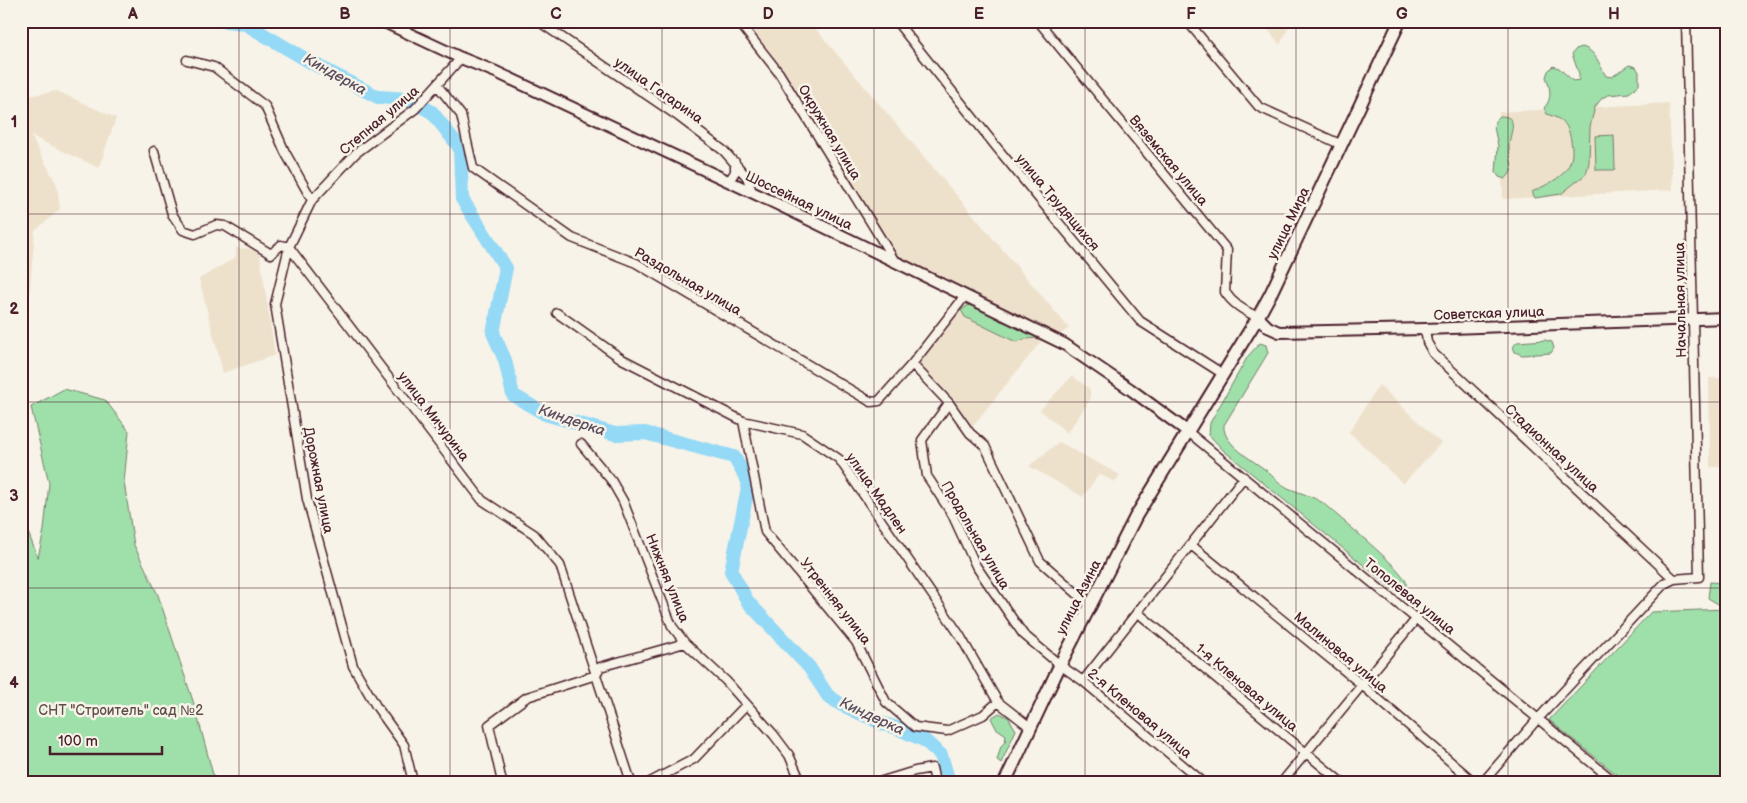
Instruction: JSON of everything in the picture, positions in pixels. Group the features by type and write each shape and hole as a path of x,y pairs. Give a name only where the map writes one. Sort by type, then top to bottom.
{"main road":[{"name":"улица Мира","path":"1187,431 1258,317 1400,21"},
{"name":"улица Азина","path":"1005,782 1060,665 1136,516 1187,431"}],"street":[{"name":"Шоссейная улица","path":"382,21 729,181 1064,344 1187,431"},
{"name":"улица Гагарина","path":"538,21 679,117 724,151 747,178 752,192"},
{"name":"Окружная улица","path":"738,21 779,73 894,261"},
{"name":"улица Трудящихся","path":"896,21 998,149 1140,321 1222,374"},
{"name":"Вяземская улица","path":"1038,21 1227,250 1225,292 1243,309 1258,317"},
{"path":"1187,21 1259,107 1342,145"},
{"name":"Начальная улица","path":"1674,579 1699,577 1686,21"},
{"name":"Степная улица","path":"312,200 356,153 415,109 461,58"},
{"path":"187,60 214,67 265,106 285,152 312,200"},
{"name":"Раздольная улица","path":"437,85 462,115 473,168 572,238 636,263 871,402 879,401 912,364 965,296"},
{"path":"154,150 172,214 183,230 195,234 216,226 225,226 271,254 281,245 289,247"},
{"path":"729,181 735,172 735,162"},
{"name":"Дорожная улица","path":"312,200 289,247 275,304 307,499 353,666 376,706 404,745 414,782"},
{"name":"улица Мичурина","path":"289,247 482,500 534,534 560,566 631,782"},
{"name":"улица Мадлен","path":"557,313 622,359 743,421 802,434 839,459 959,634 998,702 1030,726"},
{"name":"Советская улица","path":"1258,317 1268,327 1279,332 1425,329 1726,318"},
{"name":"Стадионная улица","path":"1425,329 1426,342 1433,353 1674,579"},
{"path":"912,364 949,403 970,434 985,446 1040,561 1090,605"},
{"name":"Продольная улица","path":"949,403 922,440 927,476 952,514 976,566 1022,634 1060,665"},
{"name":"Утренняя улица","path":"743,421 765,532 856,642 886,702 915,727 947,731 983,715 998,702"},
{"name":"Тополевая улица","path":"1187,431 1615,782"},
{"name":"Нижняя улица","path":"581,444 611,480 622,501 672,626 685,643 726,681 774,735 788,755 801,782"},
{"path":"1083,681 1244,477"},
{"name":"Малиновая улица","path":"1191,545 1362,685 1474,782"},
{"path":"1483,782 1664,584 1674,579"},
{"name":"1-я Кленовая улица","path":"1137,612 1341,782"},
{"path":"1282,782 1417,618"},
{"path":"502,782 489,725 527,698 596,675 600,667 685,643"},
{"name":"2-я Кленовая улица","path":"1060,665 1083,681 1203,782"},
{"path":"650,782 694,759 746,705"},
{"path":"879,782 932,768 935,782"}],"shaded area":[{"path":"744,21 809,21 1069,328 1057,337 895,253 780,66"},
{"path":"1261,21 1292,21 1280,45"},
{"path":"57,91 116,118 99,168 31,136 57,185 60,209 35,231 27,321 21,322 21,97"},
{"path":"1669,103 1673,190 1503,199 1499,112"},
{"path":"236,248 259,249 275,355 223,373 199,279 236,257"},
{"path":"967,300 1043,339 967,433 918,360"},
{"path":"1072,376 1090,389 1090,400 1067,433 1040,410"},
{"path":"1709,378 1726,378 1726,467 1710,467"},
{"path":"1379,385 1441,443 1403,484 1349,432"},
{"path":"1059,442 1120,475 1115,482 1099,474 1083,497 1029,466"}],"green space":[{"path":"1582,47 1591,51 1606,76 1612,77 1629,65 1636,67 1639,72 1639,85 1629,93 1608,95 1602,98 1595,107 1590,127 1589,163 1586,174 1561,194 1535,198 1532,192 1556,179 1568,168 1572,152 1570,135 1566,126 1561,120 1547,114 1544,108 1550,97 1546,77 1548,71 1553,66 1559,68 1573,81 1579,80 1579,74 1572,54 1576,49"},
{"path":"1500,116 1510,119 1512,122 1509,146 1512,168 1509,176 1505,179 1499,177 1496,172 1498,146 1494,127 1495,121"},
{"path":"1614,135 1615,170 1596,170 1595,136"},
{"path":"974,302 999,316 1000,321 1020,325 1039,338 1016,342 965,317 961,310"},
{"path":"1545,340 1552,342 1554,348 1551,353 1522,355 1515,352 1513,347 1517,342"},
{"path":"1260,343 1266,345 1268,353 1224,425 1228,439 1240,451 1282,484 1323,503 1369,542 1402,575 1406,584 1402,593 1395,591 1223,450 1209,435 1210,423 1248,356"},
{"name":"СНТ \"Строитель\" сад №2","path":"64,389 105,400 129,431 124,482 134,545 158,595 195,707 215,782 21,782 21,529 26,527 38,558 44,530 49,483 31,407"},
{"path":"1710,582 1726,583 1726,604 1718,604 1708,598"},
{"path":"1726,609 1726,782 1626,782 1549,720 1651,612"},
{"path":"999,713 1008,717 1016,730 1001,763 997,760 1006,735 996,728 991,718"}],"waterway":[{"name":"Киндерка","path":"226,21 244,23 312,63 378,97 408,99 432,112 460,148 462,199 506,268 493,333 505,360 513,395 545,414 615,434 645,433 734,457 749,483 731,571 748,602 809,667 828,696 842,705 881,723 924,740 941,755 949,782"}]}
